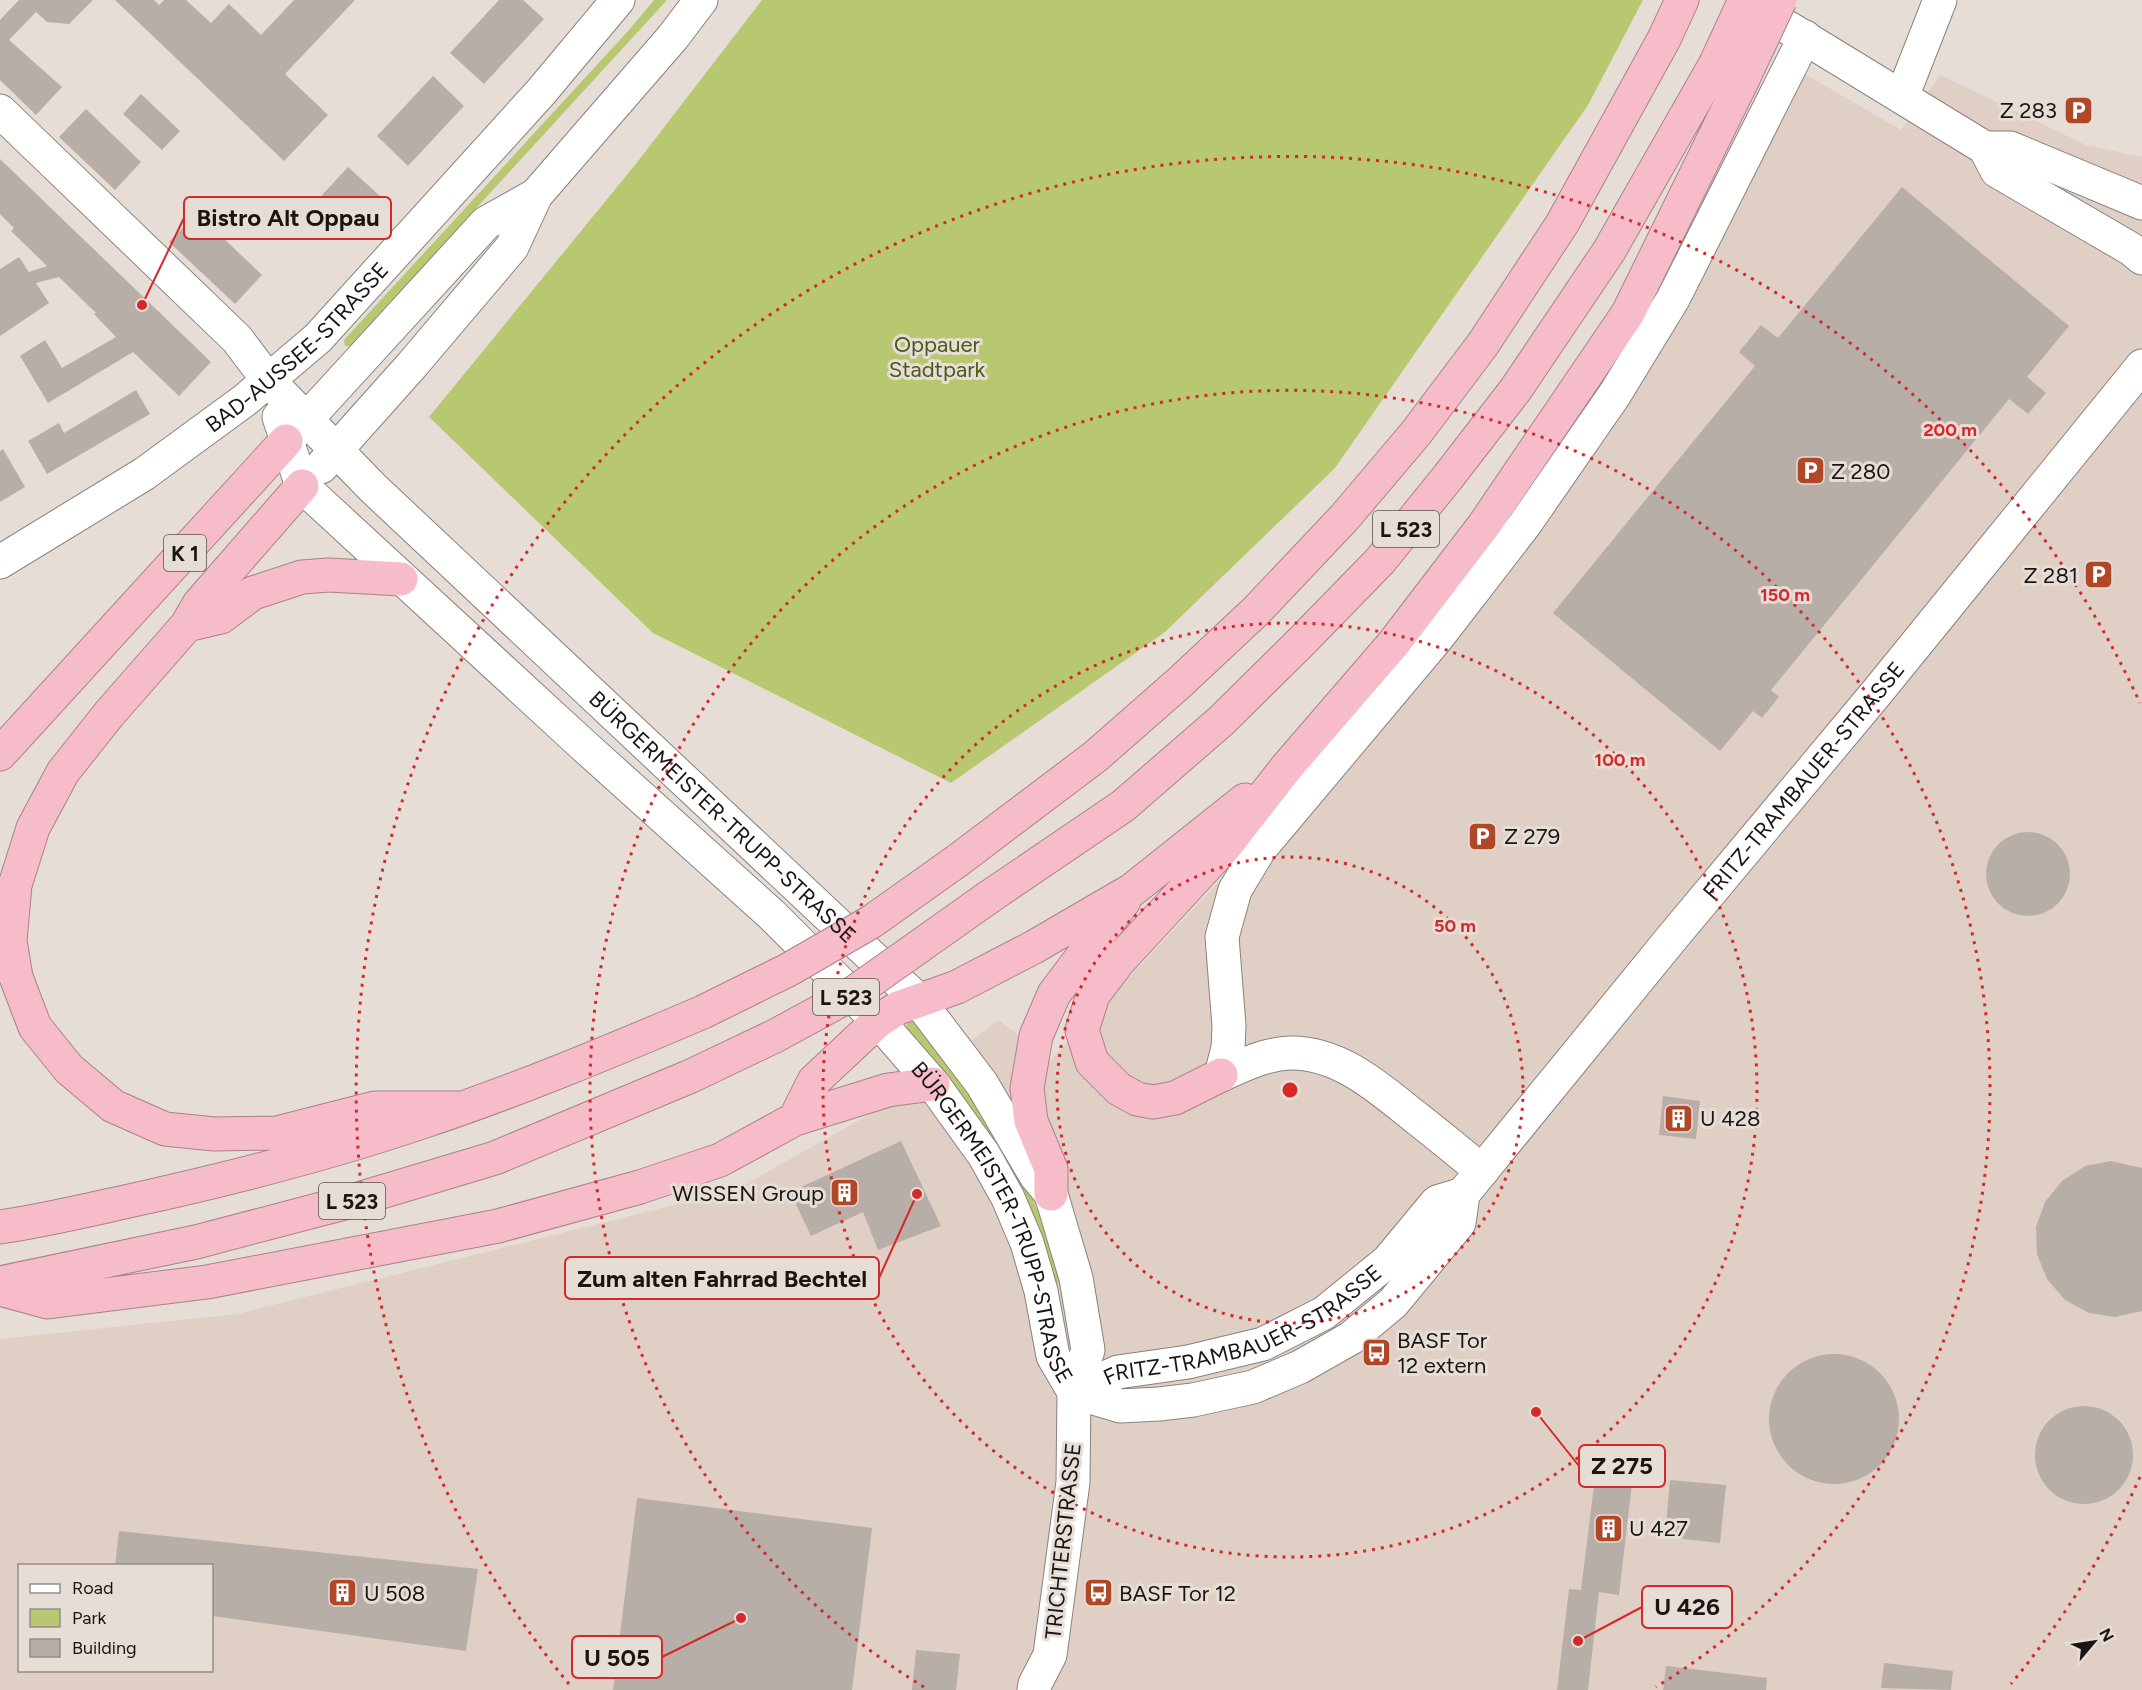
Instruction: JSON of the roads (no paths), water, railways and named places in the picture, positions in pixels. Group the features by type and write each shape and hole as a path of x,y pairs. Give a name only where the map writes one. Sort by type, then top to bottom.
{"highway":[{"name":"L 523","path":"0,1227 193,1187 319,1154 460,1108 581,1064 703,1012 788,970 871,922 957,861 1096,756 1178,684 1256,611 1344,518 1416,433 1483,344 1562,225 1664,39 1682,0"},
{"name":"L 523","path":"0,1283 196,1242 348,1202 484,1162 691,1076 775,1036 852,994 1123,806 1221,721 1300,643 1380,561 1448,477 1530,369 1728,73 1743,0"},
{"path":"1221,1075 1175,1098 1153,1102 1137,1098 1119,1089 1092,1062 1082,1030 1093,995 1118,962 1226,845 1287,768 1393,644 1484,525 1628,313 1728,73 1780,0"},
{"name":"K 1","path":"0,754 296,430"},
{"path":"302,486 199,604 187,625 109,714 63,772 33,828 15,885 10,941 16,977 35,1027 69,1069 113,1106 165,1129 214,1134 277,1132 375,1108 460,1108"},
{"path":"187,625 221,617 253,593 302,577 329,575 401,579"},
{"path":"795,1119 814,1081 878,1021 898,1008 957,987 1024,952 1132,890 1287,768"},
{"path":"1051,1194 1052,1169 1031,1121 1027,1088 1036,1036 1054,994 1132,890"},
{"path":"0,1288 48,1302 207,1282 498,1226 640,1187 720,1160 795,1119 888,1090 933,1084"}],"street":[{"name":"BAD-AUSSEE-STRASSE","path":"0,562 144,474 245,400 318,338 541,92 618,0"},
{"name":"K 1","path":"302,486 336,451 512,247 536,195 673,37 701,0"},
{"path":"1743,0 1985,148 1997,171 2131,249 2142,258"},
{"path":"1902,97 1940,0"},
{"path":"1221,1075 1228,1048 1229,1026 1222,937 1235,890 1258,850 1437,638 1525,524 1615,394 1673,299 1805,37"},
{"name":"BÜRGERMEISTER-TRUPP-STRASSE","path":"0,111 237,339 268,380 296,430 302,486 401,579 772,915 878,1021 933,1084 984,1155 1008,1198 1027,1243 1041,1291 1053,1356 1074,1392"},
{"path":"1985,148 2010,148 2142,203"},
{"name":"K 1","path":"296,430 486,223 536,195"},
{"name":"FRITZ-TRAMBAUER-STRASSE","path":"1074,1392 1118,1372 1188,1362 1263,1344 1324,1313 1388,1261 1437,1202 1472,1183 1671,939 1878,691 2142,366"},
{"name":"BÜRGERMEISTER-TRUPP-STRASSE","path":"296,430 336,451 919,1001 982,1084 1036,1176 1051,1194 1076,1278 1088,1350 1074,1392"},
{"path":"1221,1075 1257,1059 1291,1053 1321,1058 1349,1068 1378,1087 1472,1183"},
{"name":"TRICHTERSTRASSE","path":"1034,1690 1050,1655 1073,1482 1074,1392"},
{"name":"TRICHTERSTRASSE","path":"1050,1655 1058,1690"}],"place":[{"name":"Z 283","path":"2078,110"},
{"name":"Bistro Alt Oppau","path":"142,305"},
{"name":"Z 280","path":"1810,471"},
{"name":"Z 281","path":"2099,575"},
{"name":"Z 279","path":"1483,836"},
{"name":"U 428","path":"1679,1118"},
{"name":"WISSEN Group","path":"845,1193"},
{"name":"Zum alten Fahrrad Bechtel","path":"917,1194"},
{"name":"BASF Tor 12 extern","path":"1376,1353"},
{"name":"Z 275","path":"1536,1412"},
{"name":"U 427","path":"1608,1528"},
{"name":"U 508","path":"343,1593"},
{"name":"BASF Tor 12","path":"1098,1593"},
{"name":"U 505","path":"741,1618"},
{"name":"U 426","path":"1578,1641"}],"park label":[{"name":"Oppauer Stadtpark","path":"937,356"}]}
